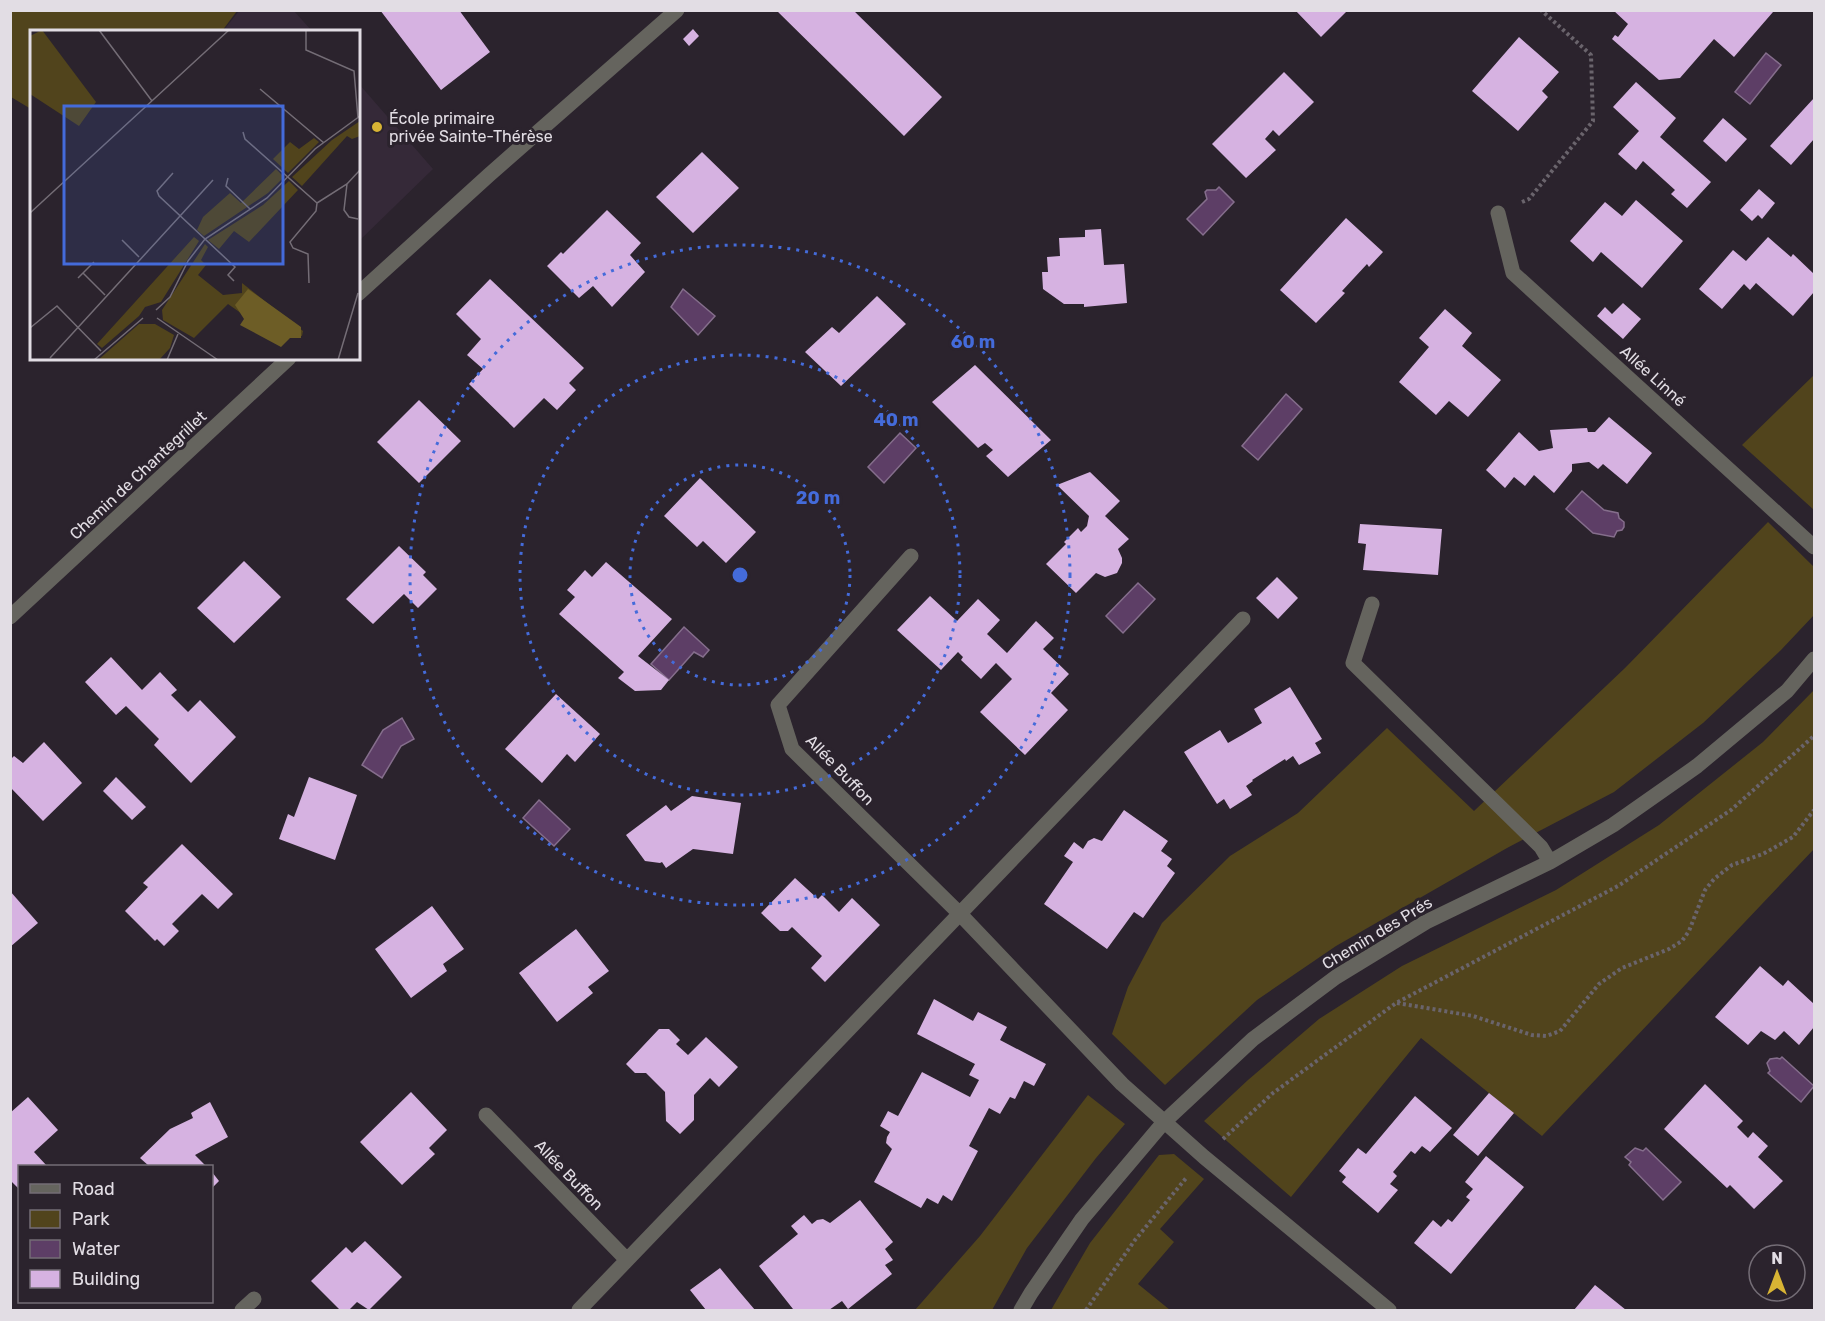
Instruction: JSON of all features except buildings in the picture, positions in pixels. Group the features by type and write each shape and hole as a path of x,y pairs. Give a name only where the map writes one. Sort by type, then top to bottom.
{"street":[{"path":"360,292 677,10"},
{"name":"Allée Linné","path":"1498,213 1514,273 1815,547"},
{"name":"Chemin de Chantegrillet","path":"10,618 287,360"},
{"name":"Allée Buffon","path":"911,556 778,705 792,749 960,914 1122,1084 1204,1157 1389,1311"},
{"path":"1372,604 1353,663 1541,847 1550,862"},
{"path":"579,1311 1243,619"},
{"name":"Chemin des Prés","path":"1021,1311 1082,1219 1164,1122 1253,1039 1336,977 1426,922 1550,862 1613,825 1697,766 1787,691 1815,659"},
{"name":"Allée Buffon","path":"486,1115 627,1260"},
{"path":"242,1311 254,1299"}],"path":[{"path":"1498,213 1529,199 1593,121 1592,55 1541,10"},
{"path":"1086,1311 1135,1240 1204,1157 1273,1093 1396,1003 1618,886 1731,810 1815,736"},
{"path":"1396,1003 1473,1016 1532,1035 1546,1036 1560,1031 1599,984 1622,968 1669,949 1682,941 1689,931 1706,890 1714,879 1732,865 1763,854 1793,837 1815,810"}],"shaded area":[{"path":"239,11 294,11 311,30 224,30"},
{"name":"École primaire privée Sainte-Thérèse","path":"360,85 433,169 360,240"}],"green space":[{"path":"11,10 237,11 223,30 30,30 30,108 11,97"},
{"path":"1814,375 1814,510 1742,445"},
{"path":"1768,522 1814,567 1814,615 1781,650 1703,723 1614,792 1507,848 1336,946 1257,1000 1165,1085 1112,1034 1128,987 1162,923 1230,856 1298,813 1387,728 1474,811 1625,668"},
{"path":"1814,690 1814,849 1542,1136 1421,1038 1291,1197 1204,1121 1319,1019 1402,966 1556,890 1659,825 1763,742"},
{"path":"1088,1095 1125,1124 1027,1248 992,1310 915,1310 980,1236"},
{"path":"1174,1154 1204,1179 1160,1229 1174,1242 1138,1284 1170,1310 1051,1310 1090,1243 1159,1155"}],"water":[{"path":"1766,53 1781,65 1750,104 1735,92"},
{"path":"1219,187 1234,202 1203,235 1187,219 1207,199 1205,192 1207,190 1216,190"},
{"path":"683,289 715,316 698,335 671,307"},
{"path":"1286,394 1302,409 1258,460 1242,446"},
{"path":"900,433 916,448 884,483 868,467"},
{"path":"1582,491 1604,510 1618,513 1619,518 1624,522 1624,527 1617,531 1614,537 1593,533 1566,509"},
{"path":"1138,583 1155,599 1123,633 1106,616"},
{"path":"684,627 709,650 703,657 694,652 669,680 651,664"},
{"path":"402,718 414,739 401,746 382,778 362,765 383,730"},
{"path":"539,800 570,829 554,846 523,818"},
{"path":"1782,1057 1814,1086 1801,1102 1768,1073 1770,1071 1767,1063 1770,1059"},
{"path":"1635,1148 1643,1151 1646,1148 1681,1182 1663,1200 1629,1165 1631,1162 1625,1157"}],"place":[{"name":"École primaire privée Sainte-Thérèse","path":"377,127"}]}
